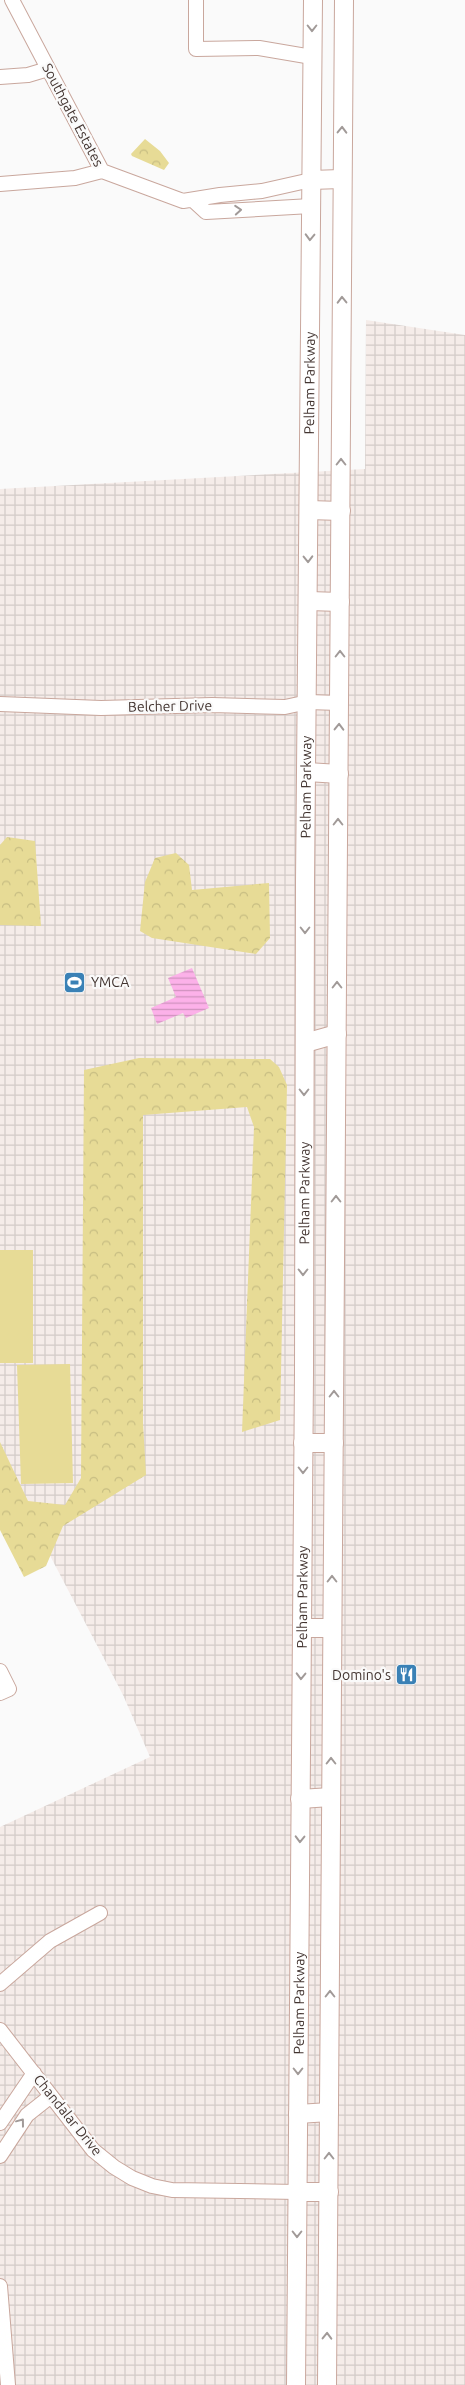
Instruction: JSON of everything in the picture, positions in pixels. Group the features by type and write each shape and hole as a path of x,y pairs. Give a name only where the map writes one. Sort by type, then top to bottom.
{"main road":[{"name":"Pelham Parkway","path":"296,2385 313,0"},
{"path":"327,2385 341,511 341,179 344,0"},
{"path":"311,180 341,179"},
{"path":"308,510 341,511"},
{"path":"309,601 340,602"},
{"path":"307,772 339,774"},
{"path":"305,1044 337,1034"},
{"path":"303,1443 334,1443"},
{"path":"302,1628 332,1628"},
{"path":"300,1799 331,1797"},
{"path":"298,2114 329,2112"},
{"path":"298,2192 328,2192"}],"street":[{"name":"Southgate Estates","path":"12,0 102,171 183,201 262,191 311,180"},
{"path":"196,0 196,48 259,48 312,57"},
{"path":"0,77 28,75 48,69"},
{"path":"0,184 75,178 102,171"},
{"name":"Southgate Estates","path":"194,201 206,212 311,206"},
{"name":"Belcher Drive","path":"0,704 101,708 212,705 285,707 308,702 339,703"},
{"path":"0,1671 9,1689 0,1693"},
{"path":"0,1984 50,1941 100,1913"},
{"name":"Chandalar Drive","path":"0,2030 83,2139 105,2161 132,2178 152,2186 172,2190 298,2192"},
{"path":"0,2123 34,2073"},
{"path":"0,2156 26,2115 50,2096"},
{"path":"0,2286 8,2385"}],"shaded area":[{"path":"366,320 465,335 465,2385 0,2385 0,1827 150,1757 123,1695 0,1460 0,489 365,469"},
{"path":"192,968 209,1008 186,1018 183,1013 157,1024 151,1008 176,997 168,978"}],"green space":[{"path":"145,139 160,151 169,163 164,170 132,156 131,154"},
{"path":"7,837 35,841 41,926 0,925 0,845"},
{"path":"176,853 189,865 192,890 269,883 270,938 256,954 152,938 140,931 145,882 155,858"},
{"path":"139,1058 270,1059 279,1067 287,1085 280,1420 242,1432 254,1127 247,1107 143,1115 143,1423 146,1475 63,1526 46,1566 24,1577 0,1530 0,1442 28,1501 65,1505 81,1478 84,1070"},
{"path":"0,1250 33,1250 33,1363 0,1363"},
{"path":"70,1364 73,1483 21,1484 17,1365"}],"place":[{"name":"YMCA","path":"75,982"},
{"name":"Domino's","path":"407,1675"}]}
